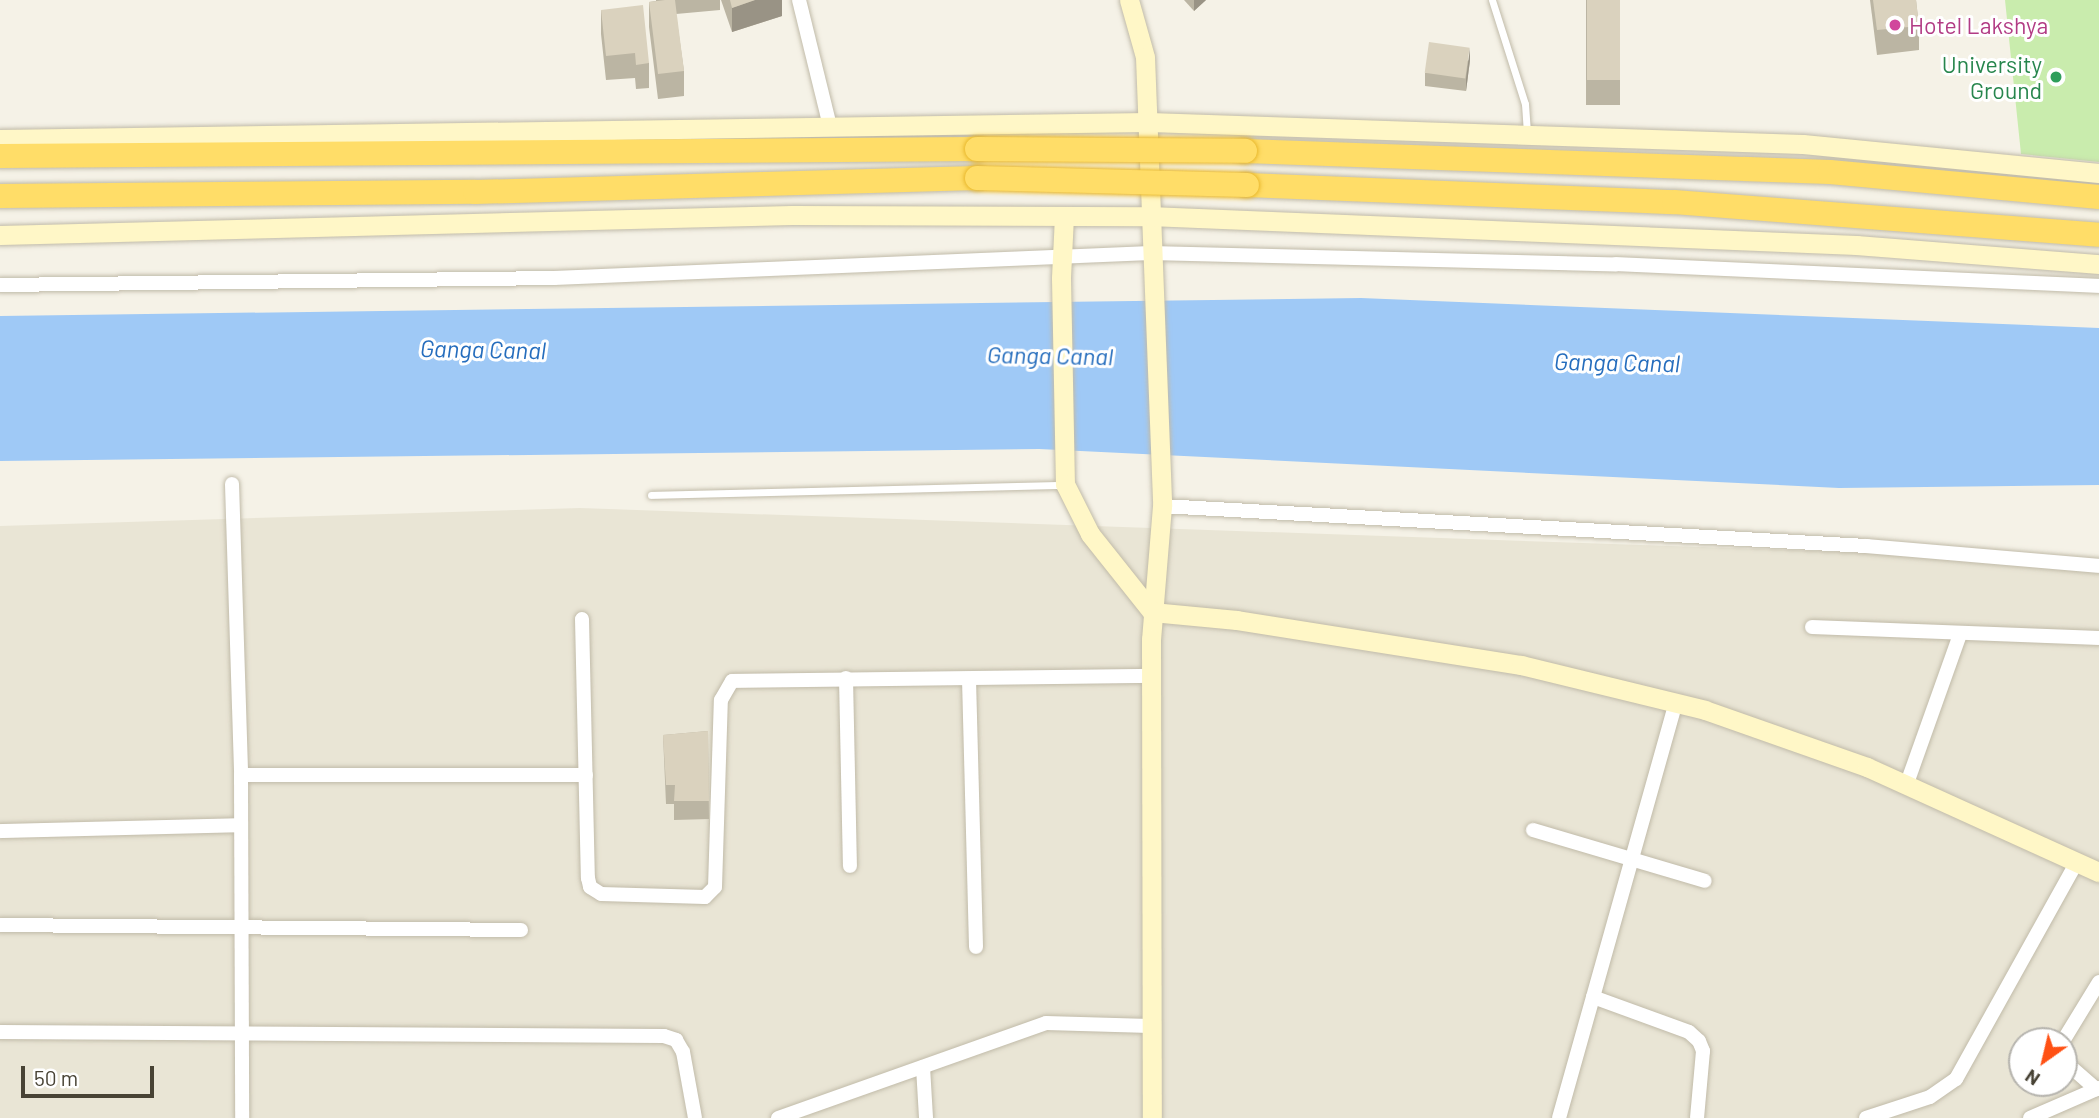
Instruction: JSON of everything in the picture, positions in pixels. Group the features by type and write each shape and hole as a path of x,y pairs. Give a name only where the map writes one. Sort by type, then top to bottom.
{"highway":[{"path":"0,156 977,149 1245,151 1830,172 2099,197"},
{"path":"0,195 475,192 977,178 1247,185 1674,202 2099,235"}],"street":[{"path":"799,0 830,126"},
{"path":"1129,0 1145,57 1149,121 1151,282 1159,471 1163,506 1152,612 1152,1118"},
{"path":"0,139 1149,121 1802,144 2099,173"},
{"path":"0,235 792,215 1149,216 1856,245 2099,264"},
{"path":"1064,216 1060,278 1064,476 1090,534 1152,612 1237,620 1521,665 1675,704 1811,745 2099,872"},
{"path":"0,285 554,278 1062,254 1150,253 1616,264 2099,286"},
{"path":"232,484 241,775 242,1118"},
{"path":"1163,506 1867,546 2099,566"},
{"path":"582,620 588,878 594,892 705,897 715,887 725,689 740,678 1151,676"},
{"path":"1812,627 2099,638"},
{"path":"1906,786 1960,634"},
{"path":"846,678 850,866"},
{"path":"969,678 976,947"},
{"path":"1559,1118 1675,704"},
{"path":"241,775 586,775"},
{"path":"0,831 241,825"},
{"path":"1533,830 1634,856 1705,881"},
{"path":"1866,1118 1930,1097 1956,1079 2077,862"},
{"path":"0,925 521,930"},
{"path":"2072,1027 2099,982"},
{"path":"1593,998 1689,1032 1699,1041 1703,1051 1697,1118"},
{"path":"778,1118 1046,1023 1150,1026"},
{"path":"0,1032 664,1036 676,1040 683,1052 695,1118"},
{"path":"923,1067 926,1118"},
{"path":"2030,1118 2098,1089 2078,1073"}],"lane":[{"path":"1492,0 1525,104 1528,135"},
{"path":"651,495 1064,476"}],"shaded area":[{"path":"580,508 2099,561 2099,1118 0,1118 0,526"}],"green space":[{"name":"University Ground","path":"2005,0 2099,0 2099,162 2021,154"}],"water":[{"name":"Ganga Canal","path":"1361,298 2099,328 2099,485 1839,488 1039,449 0,461 0,316"}],"building":[{"path":"675,0 684,71 658,74 649,2"},
{"path":"730,0 755,0 732,8"},
{"path":"1587,0 1620,0 1620,80 1587,80"},
{"path":"1873,0 1916,0 1919,26 1877,30"},
{"path":"643,5 649,63 636,65 635,53 606,56 601,10"},
{"path":"1429,42 1470,48 1465,78 1425,73"},
{"path":"708,731 709,801 674,801 675,785 666,785 663,735"}],"place":[{"name":"Hotel Lakshya","path":"1895,25"},
{"name":"University Ground","path":"2056,77"}]}
